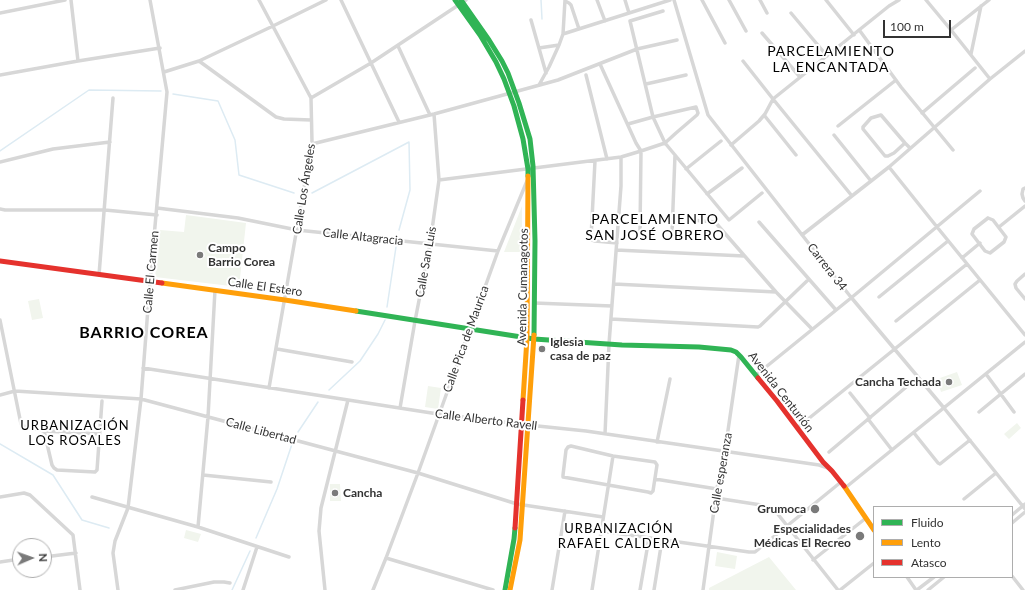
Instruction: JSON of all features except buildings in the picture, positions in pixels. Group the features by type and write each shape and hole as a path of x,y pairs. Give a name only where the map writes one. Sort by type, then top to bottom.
{"street":[{"path":"0,13 65,0"},
{"path":"71,0 78,61"},
{"name":"Calle El Carmen","path":"118,590 113,553 115,541 128,508 141,398 167,92 150,0"},
{"name":"Calle Los Ángeles","path":"260,0 311,98 312,144 270,388"},
{"path":"164,72 199,61 326,0"},
{"path":"341,0 399,122"},
{"name":"Avenida Cumanagotos","path":"455,0 462,2 499,56 516,91 530,139 534,339 524,505 520,540 510,590"},
{"path":"565,0 571,5 579,29"},
{"path":"539,85 560,45 563,34 565,0"},
{"path":"597,0 605,21"},
{"path":"625,0 629,13"},
{"path":"654,0 656,5"},
{"path":"563,34 670,0"},
{"name":"Carrera 34","path":"674,0 708,115 851,298 895,349 1024,506"},
{"path":"702,0 724,43"},
{"path":"729,0 746,31"},
{"path":"760,0 767,13"},
{"path":"826,0 854,35"},
{"path":"731,145 764,116 773,99 860,31 889,6 899,0"},
{"path":"926,0 990,78"},
{"path":"951,30 989,0"},
{"path":"311,98 398,46 462,2"},
{"name":"Avenida Cumanagotos","path":"462,2 504,79 514,106 531,169 528,178 527,338 522,424 514,539 505,590"},
{"path":"971,54 981,6"},
{"path":"663,11 630,21 653,117 665,143 729,220 762,193"},
{"path":"791,13 827,56"},
{"path":"531,20 546,73"},
{"path":"860,31 896,80 953,150"},
{"path":"762,34 800,77"},
{"path":"312,144 432,115 509,94 558,80 637,49 677,40"},
{"path":"539,48 560,45"},
{"name":"Calle San Luis","path":"398,46 432,115 439,180 430,244 400,408"},
{"path":"0,74 160,48"},
{"path":"802,235 889,167 990,78 1025,51"},
{"path":"199,61 276,116 284,119 311,120"},
{"path":"743,61 852,196"},
{"path":"600,64 641,151 640,232"},
{"path":"922,113 976,68"},
{"path":"586,74 607,159"},
{"path":"646,84 686,75"},
{"path":"838,126 896,80"},
{"path":"99,275 113,98"},
{"path":"439,180 621,158 665,143 698,114 696,108 628,124"},
{"path":"905,143 894,153 885,156 863,129 863,127 871,118 881,115 910,148"},
{"path":"764,116 796,155"},
{"path":"834,135 871,181"},
{"path":"686,169 721,141"},
{"path":"0,162 53,149 110,142"},
{"path":"672,233 675,155"},
{"path":"605,434 611,318 621,186 621,158"},
{"path":"596,161 591,238 595,241 617,244"},
{"path":"889,167 1025,335"},
{"path":"707,194 742,168"},
{"name":"Calle Pica de Maurica","path":"373,590 418,473 498,251 528,178"},
{"path":"1025,188 1022,194 1025,200"},
{"path":"756,375 980,191"},
{"path":"998,227 1025,206"},
{"name":"Calle Altagracia","path":"157,208 238,218 297,230 498,251"},
{"path":"0,209 104,210 156,215"},
{"path":"988,218 993,220 1006,236 1006,240 990,253 986,252 980,243 972,234 974,229 988,218"},
{"path":"692,220 715,222 776,292 812,330"},
{"path":"759,222 836,310"},
{"path":"879,297 948,241"},
{"path":"962,258 980,243"},
{"path":"616,250 744,256"},
{"name":"Calle El Estero","path":"0,261 285,300 534,339"},
{"path":"896,321 967,264"},
{"path":"1025,274 1015,284 1016,288 1025,300"},
{"path":"611,318 758,327 809,279"},
{"path":"797,428 980,280"},
{"path":"614,284 776,292"},
{"path":"198,527 208,417 215,290"},
{"path":"534,303 612,306"},
{"path":"0,320 21,424 23,426 44,431 100,434"},
{"name":"Avenida Centurión","path":"534,339 610,344 719,348 736,352 841,482 873,528"},
{"path":"845,488 1025,342"},
{"path":"276,349 352,362"},
{"name":"Calle esperanza","path":"703,590 708,547 717,489 725,451 739,355"},
{"name":"Calle Alberto Ravell","path":"143,368 438,414 605,434 725,451 819,466 829,469"},
{"path":"986,374 1014,412"},
{"path":"979,412 1025,374"},
{"path":"657,442 670,379"},
{"path":"829,452 911,383"},
{"name":"Calle Libertad","path":"0,395 15,391 141,398 418,473 517,504 604,517"},
{"path":"850,393 892,450"},
{"path":"325,590 320,531 321,508 348,400"},
{"path":"44,431 54,468 57,470 95,472 100,434 102,401"},
{"path":"914,433 940,464 970,440"},
{"path":"571,446 613,456 653,461 656,462 657,465 655,479 653,491 651,493 564,477 563,474 566,450 571,446"},
{"path":"592,590 613,456"},
{"path":"964,499 996,473"},
{"path":"203,475 271,482"},
{"path":"655,479 717,489"},
{"path":"601,531 708,547 755,552 841,482"},
{"path":"0,498 24,493 30,495 73,534 80,590"},
{"path":"92,497 198,527 289,557"},
{"path":"716,498 762,505 776,513 839,590 873,564"},
{"path":"1013,514 1024,506"},
{"path":"552,590 565,511"},
{"path":"1013,522 1025,512"},
{"path":"814,560 866,518"},
{"path":"640,590 649,538"},
{"path":"654,590 662,540"},
{"path":"243,590 257,547"},
{"path":"52,555 76,553"},
{"path":"386,558 493,590"},
{"path":"0,562 12,560"},
{"path":"1013,577 1023,590"},
{"path":"908,578 917,590 933,578"},
{"path":"928,590 943,578"},
{"path":"175,590 214,582 230,583"}],"shaded area":[{"path":"522,206 522,252 504,252"},
{"name":"Campo Barrio Corea","path":"186,215 246,223 239,287 155,277 160,230 184,232"},
{"path":"39,299 43,318 32,320 28,301"},
{"name":"Cancha Techada","path":"957,372 962,385 941,392 937,379"},
{"path":"428,386 441,388 438,409 425,407"},
{"path":"1017,423 1021,428 1009,439 1004,434"},
{"name":"Cancha","path":"330,484 340,484 341,501 330,501"},
{"path":"186,530 201,534 198,542 184,538"},
{"path":"717,552 737,556 735,569 715,566"},
{"path":"769,557 796,590 709,590 709,588"}],"waterway":[{"path":"541,0 542,19"},
{"path":"0,151 89,90 161,91"},
{"path":"173,94 218,101 235,140 239,175 294,193"},
{"path":"312,193 409,142 410,190 399,230"},
{"path":"387,307 396,247"},
{"path":"329,390 360,361 378,334 385,320"},
{"path":"298,432 318,402"},
{"path":"0,444 53,475 82,520 109,528"},
{"path":"256,538 277,489 292,444"},
{"path":"232,590 250,551"}],"traffic: fast":[{"path":"455,0 480,35 504,79 514,106 523,139 528,176"},
{"path":"461,0 489,40 508,73 530,139 533,166 535,241 534,335"},
{"path":"356,311 534,339 622,345 699,347 731,350 736,352 741,357 758,378"},
{"path":"505,590 515,528"}],"traffic: slow":[{"path":"523,400 527,338 528,176"},
{"path":"162,283 356,311"},
{"path":"510,590 520,540 534,335"},
{"path":"844,486 873,529"}],"traffic: jam":[{"path":"0,261 162,283"},
{"path":"758,378 823,462 844,486"},
{"path":"515,528 523,400"}],"place":[{"name":"Campo Barrio Corea","path":"200,255"},
{"name":"Iglesia casa de paz","path":"542,349"},
{"name":"Cancha Techada","path":"949,382"},
{"name":"Cancha","path":"335,493"},
{"name":"Grumoca","path":"815,509"},
{"name":"Especialidades Médicas El Recreo","path":"860,536"}],"district":[{"name":"PARCELAMIENTO LA ENCANTADA","path":"831,60"},
{"name":"PARCELAMIENTO SAN JOSÉ OBRERO","path":"655,228"},
{"name":"BARRIO COREA","path":"144,333"},
{"name":"URBANIZACIÓN LOS ROSALES","path":"75,434"},
{"name":"URBANIZACIÓN RAFAEL CALDERA","path":"619,536"}]}
